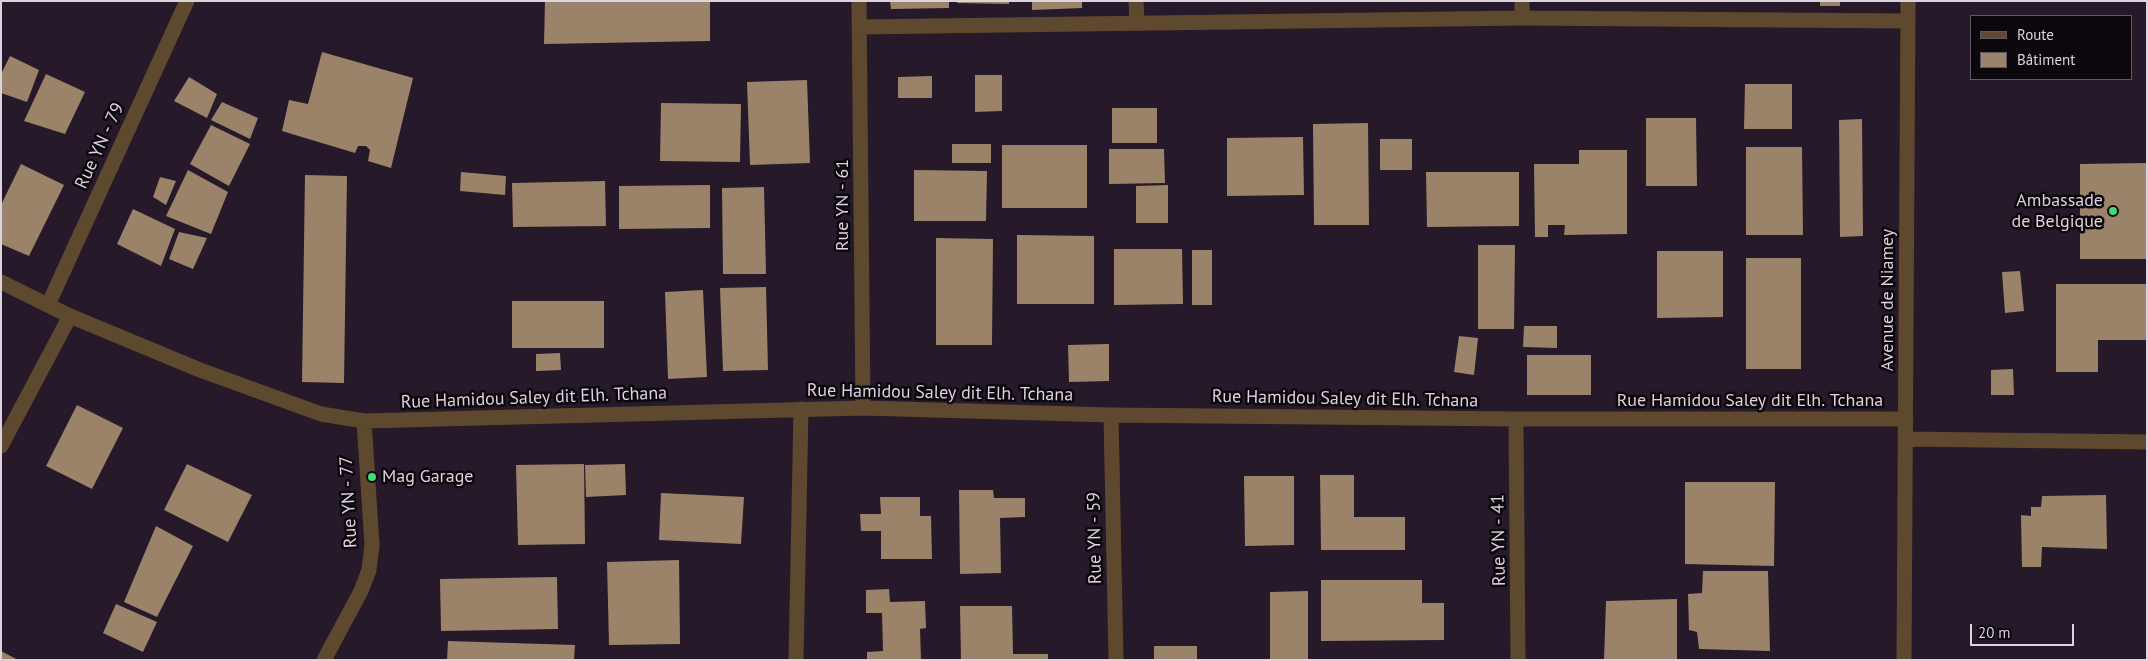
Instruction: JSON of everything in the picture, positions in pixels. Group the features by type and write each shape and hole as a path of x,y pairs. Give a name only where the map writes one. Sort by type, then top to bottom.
{"street":[{"name":"Rue YN - 79","path":"48,306 187,1"},
{"name":"Rue YN - 61","path":"859,1 863,408"},
{"path":"1136,1 1137,23"},
{"path":"1522,1 1522,18"},
{"name":"Avenue de Niamey","path":"1904,660 1908,1"},
{"path":"859,27 1522,18 1908,21"},
{"name":"Rue Hamidou Saley dit Elh. Tchana","path":"1,282 70,316 280,400 321,414 364,421 863,408 1111,415 1516,420 1906,419"},
{"path":"1,446 70,316"},
{"path":"796,660 801,409"},
{"name":"Rue YN - 59","path":"1111,415 1116,660"},
{"name":"Rue YN - 41","path":"1516,420 1518,660"},
{"name":"Rue YN - 77","path":"324,660 361,590 369,570 372,545 364,421"},
{"path":"1905,439 2147,442"}],"building":[{"path":"545,1 710,1 710,41 544,44"},
{"path":"890,1 949,1 949,8 891,9"},
{"path":"957,1 1009,1 1009,4 957,3"},
{"path":"1032,1 1082,1 1082,8 1032,10"},
{"path":"1820,1 1840,1 1840,6 1820,6"},
{"path":"322,52 413,78 391,168 368,161 370,150 366,146 358,146 355,153 282,131 289,100 308,104"},
{"path":"10,56 39,70 27,102 1,93 1,74"},
{"path":"46,74 85,92 65,134 24,121"},
{"path":"975,75 1002,75 1002,111 975,112"},
{"path":"932,76 932,98 898,98 898,77"},
{"path":"189,77 217,94 207,118 174,101"},
{"path":"807,80 810,163 750,165 747,82"},
{"path":"1745,84 1792,84 1792,129 1744,129"},
{"path":"222,102 258,118 250,139 211,120"},
{"path":"661,103 741,104 740,162 660,161"},
{"path":"1112,108 1157,108 1157,143 1112,143"},
{"path":"1646,118 1696,118 1697,186 1646,186"},
{"path":"1862,119 1863,236 1840,237 1839,120"},
{"path":"1368,123 1369,225 1314,225 1313,124"},
{"path":"211,125 250,144 229,186 190,164"},
{"path":"1303,137 1304,195 1227,196 1227,138"},
{"path":"1380,139 1412,139 1412,170 1380,170"},
{"path":"952,144 991,144 991,163 952,163"},
{"path":"1002,145 1087,145 1087,208 1002,208"},
{"path":"1746,147 1802,147 1803,235 1746,235"},
{"path":"1109,149 1164,149 1165,183 1109,184"},
{"path":"1579,150 1627,150 1627,234 1564,235 1565,225 1548,225 1548,237 1535,237 1534,164 1579,164"},
{"name":"Ambassade de Belgique","path":"2147,163 2147,259 2080,259 2080,164"},
{"path":"21,164 64,185 29,256 1,244 1,205"},
{"path":"188,170 228,192 211,234 166,216"},
{"path":"914,170 987,171 986,221 914,221"},
{"path":"461,172 506,176 505,195 460,191"},
{"path":"1426,172 1519,172 1519,226 1427,227"},
{"path":"305,175 347,176 344,383 302,382"},
{"path":"160,177 176,181 166,205 153,197"},
{"path":"605,181 606,226 513,227 512,183"},
{"path":"710,185 710,228 619,229 619,186"},
{"path":"1168,185 1168,223 1136,223 1136,186"},
{"path":"764,187 766,274 723,274 722,188"},
{"path":"133,209 175,229 161,266 117,244"},
{"path":"179,232 207,238 193,269 169,259"},
{"path":"1017,235 1094,236 1094,304 1017,304"},
{"path":"936,238 993,239 992,345 936,345"},
{"path":"1478,245 1515,245 1514,329 1478,329"},
{"path":"1114,249 1182,249 1183,304 1114,305"},
{"path":"1192,250 1212,250 1212,305 1192,305"},
{"path":"1657,251 1723,251 1723,317 1657,318"},
{"path":"1746,258 1801,258 1801,369 1746,369"},
{"path":"2020,271 2024,311 2005,313 2002,272"},
{"path":"2056,284 2147,284 2147,340 2098,340 2098,372 2056,372"},
{"path":"766,287 768,370 723,371 720,288"},
{"path":"703,290 707,377 668,379 665,292"},
{"path":"512,301 604,301 604,348 512,348"},
{"path":"1524,326 1557,326 1557,348 1523,347"},
{"path":"1459,336 1478,338 1474,375 1454,372"},
{"path":"1109,344 1109,381 1069,382 1068,345"},
{"path":"560,353 561,370 536,371 536,354"},
{"path":"1527,355 1591,355 1591,395 1527,395"},
{"path":"2013,369 2014,395 1991,395 1991,370"},
{"path":"77,405 123,428 92,489 46,466"},
{"path":"187,464 252,495 228,542 164,510"},
{"path":"584,464 585,544 518,545 516,465"},
{"path":"625,464 626,495 586,497 585,465"},
{"path":"1320,475 1354,475 1354,517 1405,517 1405,550 1321,550"},
{"path":"1244,476 1294,476 1294,545 1245,546"},
{"path":"1685,482 1775,482 1774,566 1685,564"},
{"path":"959,490 993,490 994,498 1025,498 1025,517 1000,518 1001,573 960,574"},
{"path":"661,493 744,497 741,544 659,540"},
{"path":"2106,495 2107,549 2042,547 2041,567 2022,567 2021,515 2031,516 2031,507 2041,507 2042,496"},
{"path":"880,497 920,497 920,516 931,516 932,559 881,559 881,531 861,531 860,514 881,514"},
{"path":"156,526 193,546 157,617 124,602"},
{"path":"679,560 680,644 609,645 607,562"},
{"path":"1703,571 1768,571 1770,651 1699,649 1697,632 1689,630 1688,594 1702,593"},
{"path":"557,577 558,629 441,631 440,579"},
{"path":"1321,580 1422,580 1422,603 1444,603 1444,640 1321,641"},
{"path":"889,589 890,602 925,601 926,628 920,629 921,660 867,660 867,652 883,651 882,613 866,613 866,590"},
{"path":"1308,591 1308,660 1270,660 1270,592"},
{"path":"1677,599 1677,660 1604,660 1606,601"},
{"path":"116,604 157,622 143,652 103,633"},
{"path":"960,606 1012,606 1013,654 1048,654 1048,660 961,660"},
{"path":"448,641 575,645 574,660 447,660"},
{"path":"1154,646 1197,646 1197,660 1154,660"},
{"path":"1,651 18,660 1,660"}],"place":[{"name":"Ambassade de Belgique","path":"2113,211"},
{"name":"Mag Garage","path":"372,477"}]}
